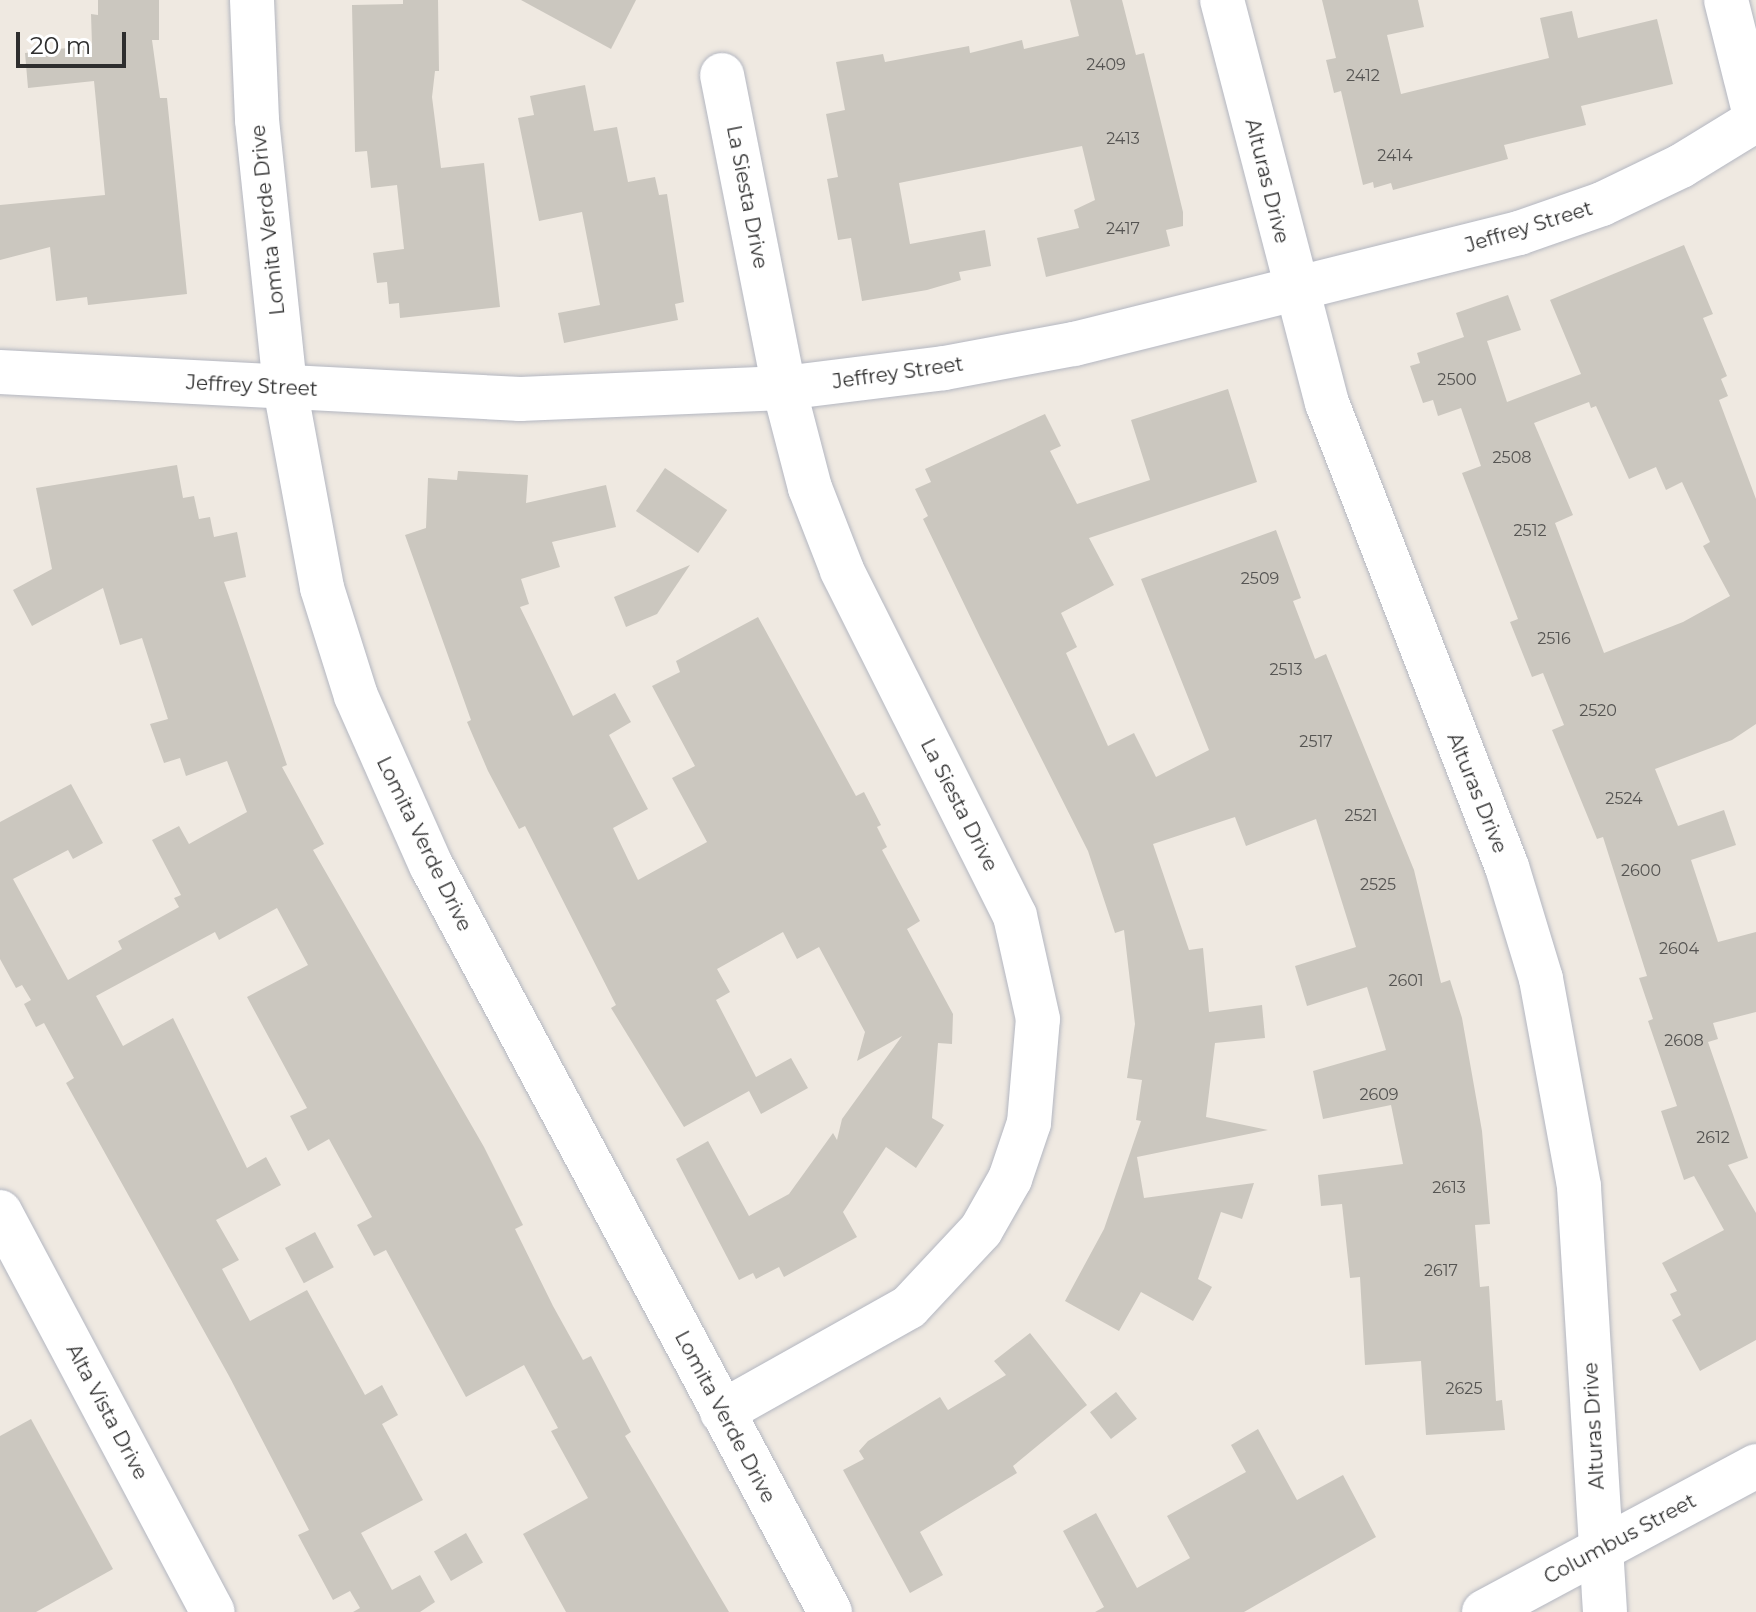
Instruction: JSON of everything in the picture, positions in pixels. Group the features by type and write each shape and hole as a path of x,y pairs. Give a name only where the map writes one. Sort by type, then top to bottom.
{"street":[{"name":"Lomita Verde Drive","path":"252,0 257,120 285,388 322,588 389,780 830,1612"},
{"name":"Alturas Drive","path":"1222,0 1294,290 1327,403 1507,867 1541,979 1566,1094 1579,1187 1605,1612"},
{"path":"1726,0 1756,120"},
{"name":"La Siesta Drive","path":"722,75 784,388 810,488 842,570 1015,916 1031,972 1037,1071 1029,1123 1010,1179 981,1230 948,1271 909,1307 860,1338 722,1412"},
{"name":"Jeffrey Street","path":"0,372 520,399 784,388 1059,347 1519,233 1602,204 1681,166 1756,120"},
{"name":"Alta Vista Drive","path":"0,1212 207,1610"},
{"name":"Columbus Street","path":"1484,1612 1756,1466"}],"building":[{"path":"98,0 159,0 159,40 152,40 160,98 167,98 187,294 88,305 87,297 56,301 50,247 0,260 0,205 105,195 94,81 28,88 25,53 92,45 91,14 98,15"},
{"path":"403,0 438,0 439,71 435,71 432,97 441,168 484,163 500,307 400,318 399,303 389,304 387,282 377,283 373,253 404,249 397,185 371,188 367,151 355,152 352,5 403,4"},
{"path":"521,0 636,0 611,49"},
{"path":"1070,0 1122,0 1136,55 1144,53 1183,212 1183,226 1166,230 1170,246 1046,277 1037,238 1079,228 1074,210 1095,200 1082,146 899,183 910,244 985,230 991,266 959,272 961,280 927,290 862,301 851,238 838,240 827,179 838,177 826,114 845,110 836,62 883,54 885,62 969,46 970,53 1022,40 1024,49 1079,36"},
{"path":"1322,0 1418,0 1424,27 1387,35 1401,94 1549,58 1540,18 1572,11 1578,38 1657,19 1673,84 1581,106 1586,125 1504,145 1508,159 1393,190 1391,183 1374,188 1373,182 1363,185 1341,91 1334,93 1326,60 1336,58"},
{"path":"585,85 594,131 617,127 628,182 655,177 659,195 667,194 684,302 675,304 678,320 564,343 558,313 600,305 582,212 539,221 518,118 534,115 530,96"},
{"path":"1684,245 1713,314 1703,318 1727,376 1721,379 1728,396 1719,400 1756,499 1756,724 1732,740 1655,769 1678,826 1724,810 1736,845 1691,860 1718,942 1756,932 1756,1012 1713,1023 1718,1039 1708,1042 1748,1158 1728,1165 1756,1213 1756,1340 1700,1371 1672,1320 1681,1315 1670,1294 1677,1291 1662,1263 1724,1230 1694,1176 1684,1180 1661,1111 1677,1106 1648,1021 1653,1019 1639,978 1647,976 1603,837 1597,839 1552,730 1564,725 1543,673 1532,677 1510,622 1518,619 1462,473 1481,466 1461,408 1438,416 1433,400 1423,403 1410,366 1420,363 1417,353 1464,337 1456,313 1508,295 1521,330 1487,341 1507,402 1581,374 1550,300","holes":["1589,402 1591,408 1596,406 1629,479 1656,467 1666,490 1682,482 1710,542 1703,546 1730,596 1683,622 1604,653 1555,523 1573,515 1534,423"]},
{"path":"1228,389 1257,482 1089,538 1114,585 1061,613 1077,647 1066,653 1108,746 1134,733 1156,777 1209,750 1141,579 1276,530 1301,598 1293,601 1315,659 1326,654 1414,870 1441,983 1450,980 1462,1018 1482,1131 1490,1224 1475,1225 1480,1287 1489,1286 1496,1401 1502,1400 1505,1430 1426,1435 1421,1361 1365,1365 1360,1277 1350,1278 1342,1204 1321,1206 1318,1175 1403,1164 1391,1105 1323,1119 1313,1071 1386,1050 1367,987 1307,1006 1295,966 1356,947 1316,819 1246,846 1235,817 1153,844 1189,950 1203,948 1209,1012 1262,1005 1265,1038 1215,1043 1206,1117 1268,1130 1137,1157 1144,1198 1254,1183 1242,1219 1221,1212 1198,1279 1212,1287 1193,1321 1141,1292 1119,1331 1065,1301 1104,1229 1141,1121 1136,1120 1142,1080 1127,1078 1135,1024 1124,930 1115,933 1088,851 923,519 928,516 915,489 931,482 925,469 1045,414 1061,446 1050,451 1077,504 1150,480 1131,420"},
{"path":"177,465 183,498 194,496 199,519 210,517 214,537 237,532 246,577 224,582 287,765 282,767 324,844 313,850 484,1147 523,1225 515,1229 553,1306 583,1360 591,1356 631,1432 625,1436 729,1612 566,1612 523,1534 588,1498 551,1431 558,1428 524,1365 466,1397 386,1250 374,1256 357,1225 372,1217 329,1139 308,1151 290,1116 307,1108 247,997 308,965 277,908 219,940 215,932 96,996 123,1046 173,1018 247,1168 266,1157 281,1185 216,1220 239,1260 222,1269 250,1321 307,1290 365,1395 382,1385 398,1415 382,1424 423,1500 361,1533 392,1590 420,1575 435,1602 420,1612 353,1612 360,1608 350,1591 333,1600 298,1535 309,1530 229,1376 66,1083 74,1078 44,1023 36,1027 24,1004 31,1000 22,985 16,988 0,959 0,822 71,784 103,843 73,859 68,850 13,879 68,980 122,949 118,941 179,907 174,898 181,895 152,840 179,826 189,844 247,812 227,761 186,776 180,758 164,763 150,724 168,719 142,638 120,645 103,588 32,626 13,590 52,569 36,488"},
{"path":"665,468 727,510 698,553 636,511"},
{"path":"458,471 528,475 526,503 606,485 616,527 552,542 560,567 521,579 529,604 520,607 573,716 615,693 631,722 609,735 648,809 613,828 638,880 707,842 672,778 695,766 652,686 680,672 676,661 758,617 856,796 864,792 881,825 877,827 887,847 882,850 920,921 907,929 953,1014 952,1044 938,1043 932,1118 944,1125 916,1168 886,1147 843,1212 857,1237 784,1277 779,1267 756,1279 753,1273 739,1280 676,1159 708,1141 749,1216 789,1194 833,1133 837,1140 842,1119 902,1036 857,1061 865,1032 819,947 797,959 783,932 717,969 730,992 716,1000 756,1077 791,1058 808,1088 761,1114 749,1091 684,1127 611,1008 616,1005 525,826 519,829 488,771 467,722 471,720 405,535 426,528 428,478 457,480"},
{"path":"690,565 657,614 626,627 614,597"},
{"path":"315,1232 334,1267 304,1283 285,1248"},
{"path":"1030,1333 1087,1405 1013,1466 1017,1473 920,1532 943,1575 910,1593 843,1470 864,1459 859,1451 868,1441 940,1397 948,1410 1006,1375 994,1361"},
{"path":"1116,1392 1137,1419 1111,1439 1090,1412"},
{"path":"31,1419 113,1569 36,1612 0,1612 0,1436"},
{"path":"1258,1429 1297,1500 1343,1475 1376,1537 1244,1612 1095,1612 1104,1607 1063,1531 1096,1513 1137,1588 1190,1558 1167,1516 1246,1472 1231,1445"},
{"path":"466,1533 483,1562 451,1581 434,1552"}]}
